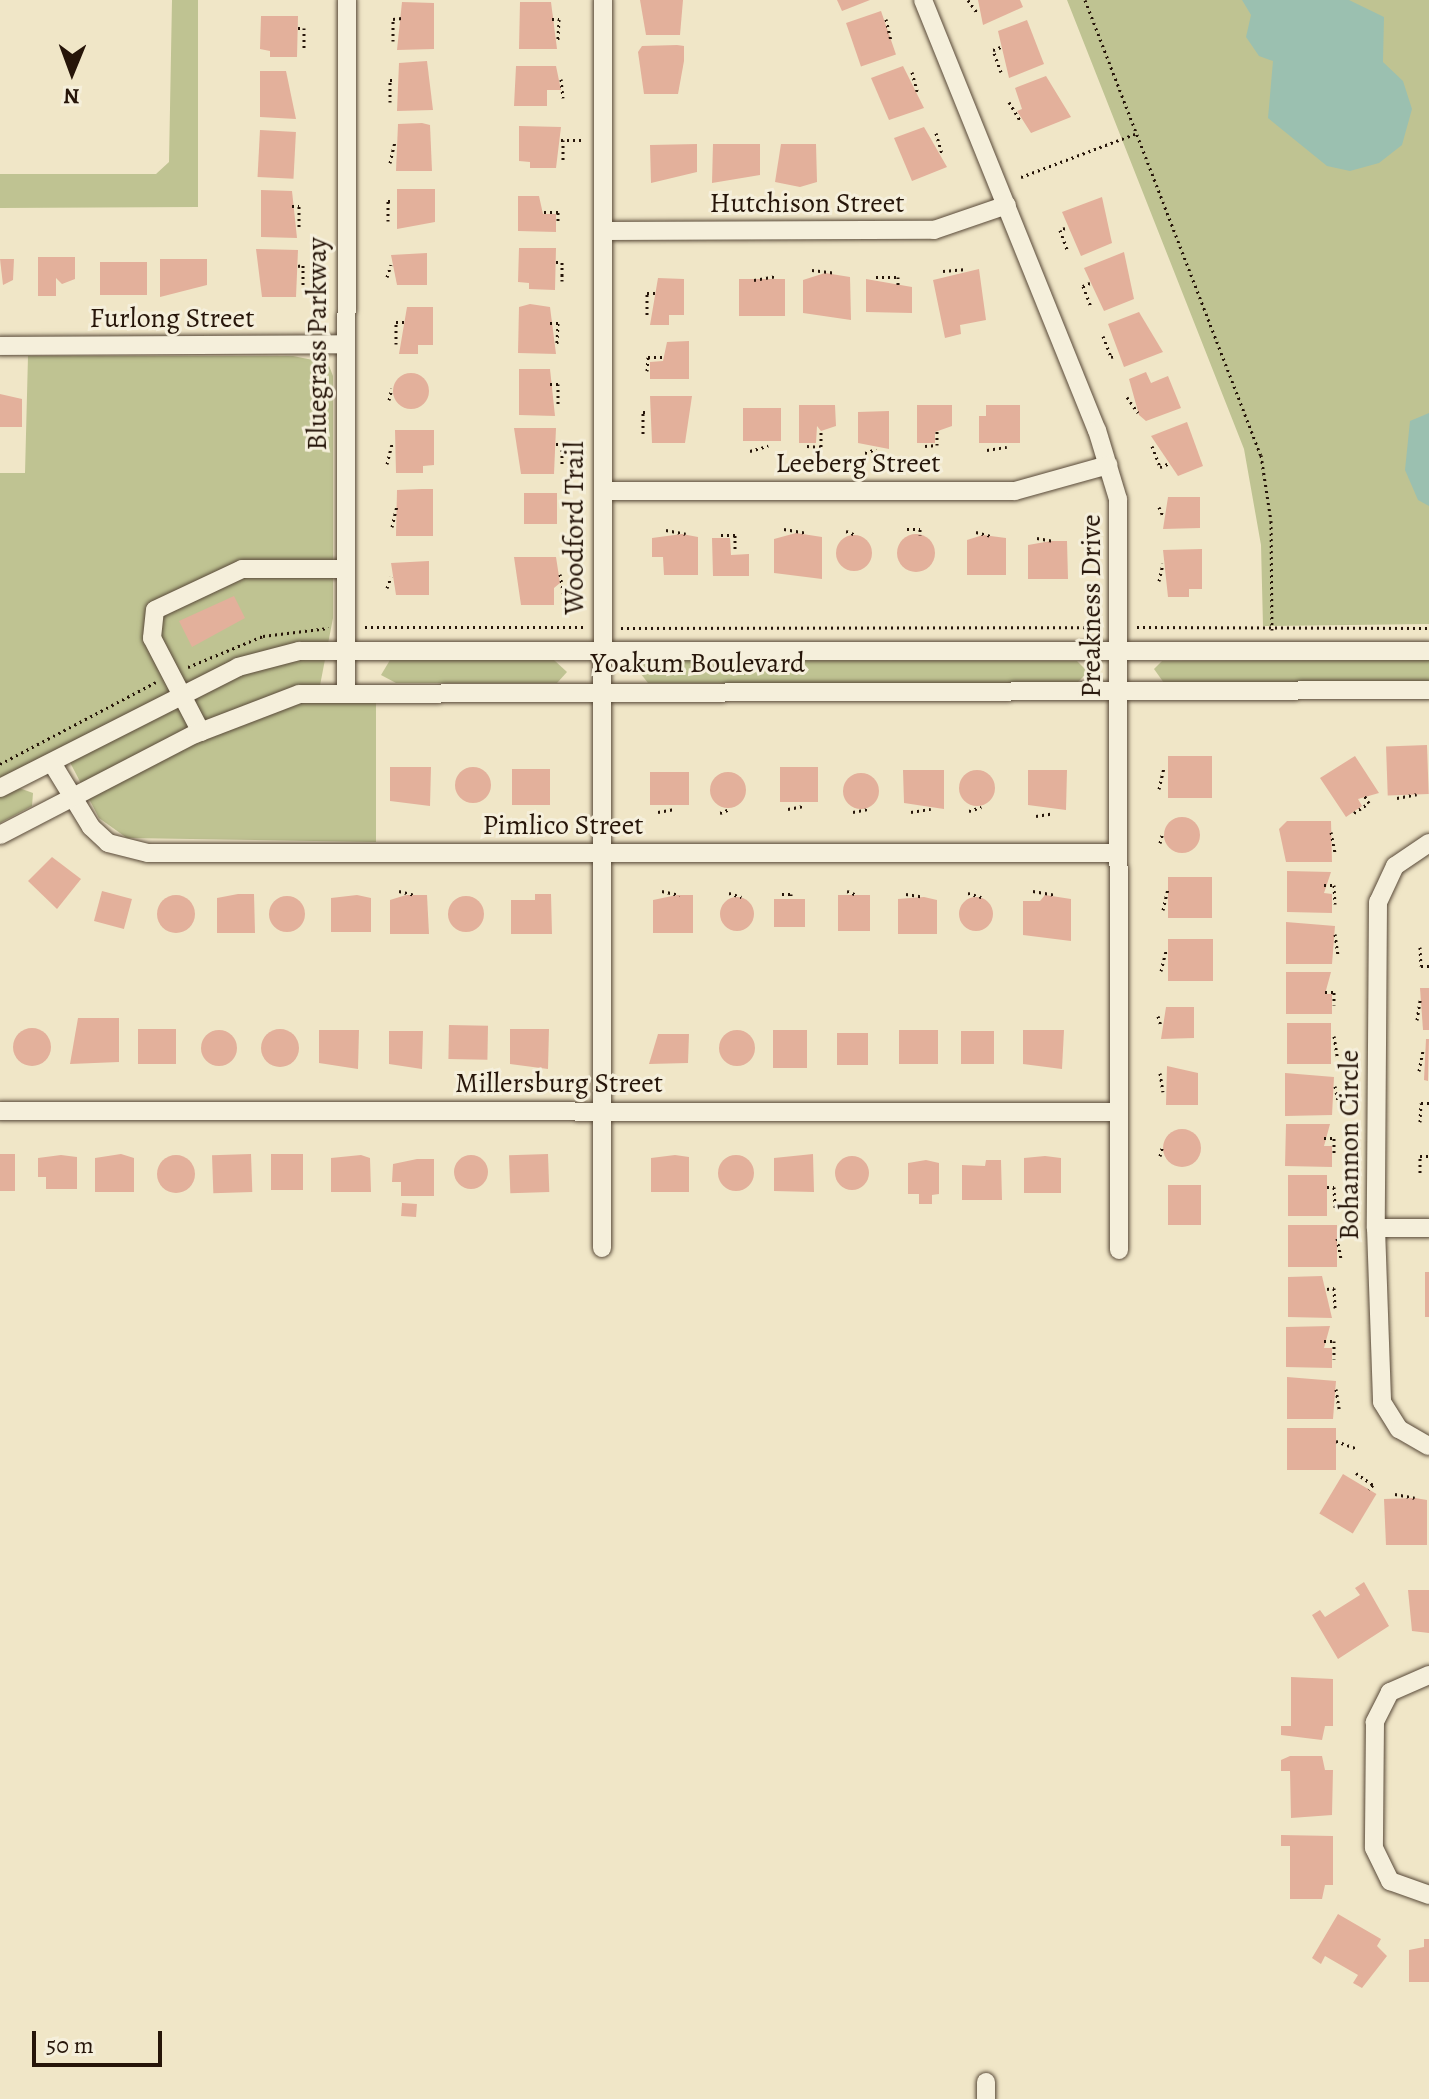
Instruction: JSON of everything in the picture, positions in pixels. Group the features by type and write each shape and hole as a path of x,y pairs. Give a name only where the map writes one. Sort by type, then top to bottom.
{"street":[{"name":"Bluegrass Parkway","path":"346,689 347,0"},
{"name":"Woodford Trail","path":"602,1248 603,0"},
{"name":"Preakness Drive","path":"923,0 1108,465 1120,522 1119,1250"},
{"name":"Hutchison Street","path":"603,231 923,231 1007,205"},
{"name":"Furlong Street","path":"0,346 345,344"},
{"name":"Leeberg Street","path":"603,491 1015,491 1108,465"},
{"path":"201,732 184,694 152,638 155,610 242,569 345,569"},
{"name":"Yoakum Boulevard","path":"0,788 184,694 266,657 346,652 1429,651"},
{"name":"Yoakum Boulevard","path":"0,835 71,795 272,700 346,689 1119,694 1429,690"},
{"name":"Pimlico Street","path":"52,763 71,795 108,843 148,853 1118,853"},
{"name":"Bohannon Circle","path":"1429,843 1395,866 1378,905 1376,1228 1382,1402 1399,1429 1429,1446"},
{"name":"Millersburg Street","path":"0,1111 1119,1112"},
{"path":"1376,1228 1429,1228"},
{"path":"1429,1675 1390,1692 1375,1722 1374,1848 1390,1881 1429,1895"}],"path":[{"path":"968,0 978,14"},
{"path":"1085,0 1261,455 1273,552 1272,630"},
{"path":"393,41 393,19 402,18"},
{"path":"552,19 559,19 558,41"},
{"path":"886,19 891,41"},
{"path":"298,28 304,28 304,48"},
{"path":"1001,47 993,50 1001,72"},
{"path":"912,72 918,94"},
{"path":"561,79 563,98"},
{"path":"390,102 390,80 395,80"},
{"path":"1009,102 1021,122"},
{"path":"936,133 942,154"},
{"path":"1021,177 1135,134"},
{"path":"563,160 562,140 581,140"},
{"path":"390,163 395,141"},
{"path":"388,221 388,201 393,201"},
{"path":"292,206 299,206 299,229"},
{"path":"544,212 558,212 558,223"},
{"path":"1065,228 1060,230 1068,252"},
{"path":"556,262 562,262 562,281"},
{"path":"298,266 303,265 303,288"},
{"path":"387,277 391,265"},
{"path":"943,271 967,269"},
{"path":"812,270 835,273"},
{"path":"754,280 776,276"},
{"path":"876,277 898,277 898,286"},
{"path":"1090,283 1083,286 1091,307"},
{"path":"647,315 647,293 656,293"},
{"path":"396,344 396,322 407,322"},
{"path":"550,323 558,323 557,345"},
{"path":"1103,336 1111,357 1116,355"},
{"path":"647,371 648,357 663,357"},
{"path":"550,384 558,384 558,407"},
{"path":"389,400 392,388"},
{"path":"1127,397 1138,413"},
{"path":"643,434 648,412"},
{"path":"807,446 821,447 821,431"},
{"path":"925,446 937,445 937,431"},
{"path":"387,464 392,444"},
{"path":"556,444 562,444 562,466"},
{"path":"750,451 768,446"},
{"path":"1152,446 1160,467 1170,463"},
{"path":"987,450 1007,447"},
{"path":"865,453 876,449"},
{"path":"392,527 397,505"},
{"path":"1159,507 1163,516"},
{"path":"784,529 806,533"},
{"path":"907,529 920,529 920,535"},
{"path":"666,530 686,534"},
{"path":"846,531 856,535"},
{"path":"976,532 991,536"},
{"path":"721,535 735,535 735,550"},
{"path":"1037,538 1054,541"},
{"path":"1159,581 1163,563"},
{"path":"560,574 564,596"},
{"path":"387,588 391,577"},
{"path":"181,670 263,636 332,627"},
{"path":"360,627 590,627"},
{"path":"614,627 1106,627"},
{"path":"1132,628 1429,628"},
{"path":"0,764 166,676"},
{"path":"1159,789 1164,768"},
{"path":"1397,798 1417,794"},
{"path":"1354,813 1369,803 1364,795"},
{"path":"788,809 804,806"},
{"path":"969,811 981,807"},
{"path":"658,812 675,809"},
{"path":"720,813 730,809"},
{"path":"853,812 868,809"},
{"path":"911,812 931,809"},
{"path":"1036,816 1054,813"},
{"path":"1160,843 1163,832"},
{"path":"1331,832 1335,853"},
{"path":"1324,885 1334,885 1335,904"},
{"path":"1163,910 1168,889"},
{"path":"399,891 415,895"},
{"path":"662,891 680,895"},
{"path":"847,891 857,895"},
{"path":"1033,891 1056,895"},
{"path":"729,893 741,897"},
{"path":"968,893 981,897"},
{"path":"782,894 791,894 791,899"},
{"path":"906,894 924,897"},
{"path":"1335,934 1338,955"},
{"path":"1420,947 1421,966 1429,966"},
{"path":"1161,971 1166,951"},
{"path":"1325,992 1334,992 1334,1005"},
{"path":"1417,1020 1420,1000"},
{"path":"1158,1016 1161,1026"},
{"path":"1334,1036 1337,1056"},
{"path":"1419,1071 1423,1051"},
{"path":"1160,1073 1163,1092"},
{"path":"1335,1086 1339,1106"},
{"path":"1420,1122 1421,1103 1429,1103"},
{"path":"1324,1138 1334,1138 1334,1156"},
{"path":"1160,1156 1163,1145"},
{"path":"1420,1173 1420,1156 1429,1156"},
{"path":"1327,1187 1334,1187 1335,1208"},
{"path":"1337,1238 1341,1258"},
{"path":"1327,1289 1334,1288 1335,1308"},
{"path":"1324,1341 1334,1341 1334,1359"},
{"path":"1336,1389 1339,1409"},
{"path":"1336,1441 1358,1449"},
{"path":"1356,1473 1373,1485 1369,1489"},
{"path":"1395,1494 1415,1498"}],"shaded area":[{"path":"172,0 198,0 198,207 0,208 0,174 156,174 169,162"},
{"path":"1067,0 1429,0 1429,624 1263,626 1261,545 1244,449"},
{"path":"1242,0 1349,0 1384,17 1383,62 1403,81 1412,109 1402,145 1379,163 1350,171 1327,166 1268,118 1273,61 1259,56 1246,37 1251,15"},
{"path":"28,356 293,356 328,363 333,376 333,618 317,701 376,701 376,842 127,838 99,818 62,747 0,778 0,473 25,473"},
{"path":"1429,413 1429,506 1418,500 1405,470 1410,421"},
{"path":"390,660 554,660 567,672 557,683 396,683 381,675"},
{"path":"647,660 1077,661 1088,672 1076,684 648,683 637,669"},
{"path":"1429,660 1429,683 1164,683 1154,669 1162,661"},
{"path":"19,788 33,793 32,806 0,823 0,797"}],"building":[{"path":"640,0 683,0 680,35 646,35"},
{"path":"837,0 870,0 842,11"},
{"path":"978,0 1020,0 1023,7 983,25"},
{"path":"402,2 434,3 434,49 397,50"},
{"path":"520,2 551,2 557,49 519,49"},
{"path":"881,11 896,54 861,67 846,23"},
{"path":"261,16 298,16 297,57 270,57 270,51 260,49"},
{"path":"1027,20 1044,64 1009,78 998,31"},
{"path":"642,46 684,46 678,94 644,94 638,52"},
{"path":"427,61 433,110 397,111 399,63"},
{"path":"516,66 556,66 561,90 547,90 547,106 514,106"},
{"path":"903,66 924,108 889,120 871,78"},
{"path":"260,71 286,71 296,119 260,117"},
{"path":"1046,76 1071,117 1031,133 1017,111 1022,109 1015,88"},
{"path":"398,124 430,125 432,171 396,171"},
{"path":"519,126 561,127 556,168 530,168 530,162 519,161"},
{"path":"924,127 947,167 912,181 894,138"},
{"path":"260,130 296,132 293,179 258,177"},
{"path":"697,144 697,172 651,183 650,145"},
{"path":"713,144 760,144 760,175 712,183"},
{"path":"781,144 816,144 817,182 800,187 775,182"},
{"path":"397,189 435,189 435,222 397,229"},
{"path":"261,190 292,191 297,238 261,237"},
{"path":"518,196 539,196 543,214 556,214 556,232 518,231"},
{"path":"1102,197 1112,243 1081,256 1062,212"},
{"path":"519,248 556,248 555,290 529,289 529,283 518,282"},
{"path":"256,249 298,250 296,297 262,297"},
{"path":"1124,252 1134,299 1104,311 1084,268"},
{"path":"427,253 427,285 397,285 391,255"},
{"path":"38,257 75,257 75,279 62,284 56,278 56,296 38,296"},
{"path":"0,259 14,259 13,280 3,285"},
{"path":"160,259 207,259 207,285 160,297"},
{"path":"100,262 147,262 147,295 100,295"},
{"path":"979,269 986,320 960,325 961,334 945,338 933,280"},
{"path":"825,273 850,277 851,320 803,313 803,280"},
{"path":"658,278 684,279 684,315 669,315 669,325 650,325"},
{"path":"739,279 785,279 785,316 739,316"},
{"path":"866,279 912,287 912,313 866,312"},
{"path":"530,304 550,307 556,354 518,353 519,307"},
{"path":"407,307 433,307 433,345 418,345 418,354 399,354"},
{"path":"1139,312 1163,352 1124,367 1108,324"},
{"path":"689,341 689,379 650,379 650,362 663,361 667,342"},
{"path":"519,369 550,369 555,416 519,415"},
{"path":"1146,372 1151,383 1168,376 1181,408 1146,421 1139,415 1129,379"},
{"path":"411,373 424,378 429,391 424,404 411,409 398,404 393,391 398,378"},
{"path":"0,394 22,399 22,427 0,427"},
{"path":"650,396 692,396 685,443 652,443"},
{"path":"799,405 835,405 836,426 821,431 817,426 816,443 799,443"},
{"path":"917,405 952,405 952,426 935,432 935,443 917,443"},
{"path":"986,405 1020,405 1020,443 979,443 979,416 986,416"},
{"path":"743,408 781,408 781,441 743,441"},
{"path":"889,411 889,449 858,443 858,412"},
{"path":"1187,422 1203,466 1178,476 1151,436"},
{"path":"514,428 556,428 554,474 521,474"},
{"path":"395,430 434,430 434,465 423,466 423,473 396,473"},
{"path":"433,489 433,536 396,536 397,490"},
{"path":"524,493 557,493 557,524 524,524"},
{"path":"1168,497 1200,497 1200,528 1163,529"},
{"path":"796,533 822,537 822,579 774,573 774,539"},
{"path":"682,534 698,537 698,575 664,575 663,557 652,557 652,538"},
{"path":"916,534 929,540 935,553 929,566 916,572 903,566 897,553 903,540"},
{"path":"854,535 867,540 872,553 867,566 854,571 841,566 836,553 841,540"},
{"path":"983,535 1006,538 1006,575 967,575 967,540"},
{"path":"712,538 730,538 731,555 749,554 749,576 713,576"},
{"path":"1067,541 1068,579 1028,579 1028,545"},
{"path":"1202,549 1202,589 1189,589 1189,597 1168,597 1163,550"},
{"path":"514,557 556,557 560,583 554,588 554,605 521,605"},
{"path":"429,561 429,595 396,595 391,563"},
{"path":"234,596 245,618 192,647 179,621"},
{"path":"1427,745 1429,794 1388,795 1386,746"},
{"path":"1168,756 1212,756 1212,798 1168,798"},
{"path":"1355,756 1379,793 1358,799 1362,806 1346,817 1320,778"},
{"path":"390,767 431,767 430,806 390,801"},
{"path":"473,767 486,772 491,785 486,798 473,803 460,798 455,785 460,772"},
{"path":"780,767 818,767 818,802 780,802"},
{"path":"512,769 550,769 550,805 512,805"},
{"path":"903,770 944,770 944,809 904,803"},
{"path":"977,770 990,775 995,788 990,801 977,806 964,801 959,788 964,775"},
{"path":"1028,770 1067,770 1066,810 1028,805"},
{"path":"650,772 689,772 689,805 650,805"},
{"path":"728,772 741,777 746,790 741,803 728,808 715,803 710,790 715,777"},
{"path":"861,773 873,779 879,791 873,803 861,809 849,803 843,791 849,779"},
{"path":"1182,817 1195,822 1200,835 1195,848 1182,853 1169,848 1164,835 1169,822"},
{"path":"1287,821 1331,821 1332,862 1286,862 1279,829"},
{"path":"52,857 81,879 57,909 28,881"},
{"path":"1287,871 1331,872 1324,893 1332,894 1332,913 1287,912"},
{"path":"1168,877 1212,877 1212,918 1168,918"},
{"path":"102,891 132,899 124,929 94,921"},
{"path":"254,894 255,933 217,933 217,898"},
{"path":"535,894 551,894 552,934 511,934 511,900 535,900"},
{"path":"176,895 189,901 195,914 189,927 176,933 163,927 157,914 163,901"},
{"path":"357,895 371,898 371,932 331,932 331,898"},
{"path":"406,895 427,895 429,934 390,934 390,900"},
{"path":"693,895 693,933 653,933 653,900"},
{"path":"838,895 870,895 870,931 838,931"},
{"path":"1045,895 1071,899 1071,941 1023,935 1023,901 1040,901"},
{"path":"287,896 300,901 305,914 300,927 287,932 274,927 269,914 274,901"},
{"path":"466,896 479,901 484,914 479,927 466,932 453,927 448,914 453,901"},
{"path":"737,897 749,902 754,914 749,926 737,931 725,926 720,914 725,902"},
{"path":"924,897 937,900 937,934 898,934 898,899"},
{"path":"976,897 988,902 993,914 988,926 976,931 964,926 959,914 964,902"},
{"path":"774,899 805,899 805,927 774,927"},
{"path":"1286,922 1335,926 1332,964 1286,964"},
{"path":"1168,939 1213,939 1213,981 1168,981"},
{"path":"1286,972 1331,972 1325,994 1332,994 1332,1014 1286,1014"},
{"path":"1420,988 1429,988 1429,1030 1423,1030"},
{"path":"1166,1007 1194,1007 1194,1038 1161,1039"},
{"path":"78,1018 119,1018 119,1062 70,1064"},
{"path":"1287,1023 1331,1023 1331,1064 1287,1064"},
{"path":"449,1025 488,1026 487,1060 448,1059"},
{"path":"32,1028 45,1034 51,1047 45,1060 32,1066 19,1060 13,1047 19,1034"},
{"path":"138,1029 176,1029 176,1064 138,1064"},
{"path":"280,1029 293,1035 299,1048 293,1061 280,1067 267,1061 261,1048 267,1035"},
{"path":"510,1029 549,1029 548,1069 510,1064"},
{"path":"219,1030 232,1035 237,1048 232,1061 219,1066 206,1061 201,1048 206,1035"},
{"path":"319,1030 359,1030 358,1069 319,1063"},
{"path":"737,1030 750,1035 755,1048 750,1061 737,1066 724,1061 719,1048 724,1035"},
{"path":"773,1030 807,1030 807,1068 773,1068"},
{"path":"899,1030 938,1030 938,1064 899,1064"},
{"path":"1023,1030 1064,1030 1062,1069 1023,1064"},
{"path":"389,1031 423,1031 422,1069 389,1064"},
{"path":"961,1031 994,1031 994,1064 961,1064"},
{"path":"837,1033 868,1033 868,1065 837,1065"},
{"path":"658,1034 689,1034 688,1063 649,1064"},
{"path":"1426,1039 1429,1039 1428,1081 1424,1080"},
{"path":"1167,1066 1198,1073 1198,1105 1166,1105"},
{"path":"1285,1073 1334,1077 1332,1115 1285,1116"},
{"path":"1286,1124 1330,1124 1324,1146 1332,1146 1332,1167 1285,1166"},
{"path":"1182,1129 1195,1135 1201,1148 1195,1161 1182,1167 1169,1161 1163,1148 1169,1135"},
{"path":"0,1154 15,1154 15,1191 0,1191"},
{"path":"121,1154 134,1158 134,1192 95,1192 95,1158"},
{"path":"251,1154 252,1192 213,1193 212,1155"},
{"path":"271,1154 303,1154 303,1190 271,1190"},
{"path":"548,1154 549,1192 510,1193 509,1155"},
{"path":"813,1154 814,1192 774,1191 774,1158"},
{"path":"61,1155 77,1157 77,1189 46,1189 46,1177 38,1177 38,1158"},
{"path":"176,1155 189,1161 195,1174 189,1187 176,1193 163,1187 157,1174 163,1161"},
{"path":"361,1155 370,1158 371,1192 331,1192 331,1158"},
{"path":"471,1155 483,1160 488,1172 483,1184 471,1189 459,1184 454,1172 459,1160"},
{"path":"736,1155 749,1160 754,1173 749,1186 736,1191 723,1186 718,1173 723,1160"},
{"path":"852,1156 864,1161 869,1173 864,1185 852,1190 840,1185 835,1173 840,1161"},
{"path":"689,1157 689,1192 651,1192 651,1158"},
{"path":"1024,1158 1061,1158 1061,1193 1024,1193"},
{"path":"434,1159 434,1196 401,1196 401,1182 392,1182 393,1164"},
{"path":"926,1160 939,1163 939,1194 932,1195 932,1204 919,1204 919,1194 908,1194 908,1163"},
{"path":"986,1160 1001,1160 1002,1200 962,1200 962,1165 985,1166"},
{"path":"1288,1175 1327,1175 1327,1216 1288,1216"},
{"path":"1168,1185 1201,1185 1201,1225 1168,1225"},
{"path":"402,1203 417,1204 416,1217 401,1216"},
{"path":"1288,1225 1337,1225 1337,1267 1288,1267"},
{"path":"1425,1272 1429,1272 1429,1317 1425,1317"},
{"path":"1322,1276 1332,1318 1288,1317 1288,1277"},
{"path":"1330,1326 1324,1348 1332,1348 1332,1368 1286,1367 1286,1327"},
{"path":"1287,1377 1336,1381 1333,1419 1287,1419"},
{"path":"1287,1428 1336,1428 1336,1470 1287,1470"},
{"path":"1343,1474 1376,1494 1353,1534 1319,1513"},
{"path":"1384,1499 1427,1500 1427,1545 1386,1545"},
{"path":"1364,1582 1389,1626 1338,1659 1312,1615 1320,1610 1325,1617 1360,1595 1355,1588"},
{"path":"1408,1590 1429,1590 1429,1633 1412,1631"},
{"path":"1291,1677 1333,1679 1333,1726 1325,1726 1322,1740 1281,1735 1281,1726 1291,1726"},
{"path":"1290,1756 1322,1756 1325,1770 1333,1770 1332,1815 1291,1818 1290,1771 1281,1771 1281,1760"},
{"path":"1281,1835 1333,1836 1333,1885 1325,1885 1322,1899 1290,1899 1290,1846 1281,1846"},
{"path":"1338,1914 1381,1939 1377,1946 1387,1956 1362,1988 1353,1983 1358,1975 1325,1956 1321,1964 1312,1958"},
{"path":"1424,1939 1429,1939 1429,1982 1409,1982 1409,1950 1424,1947"}]}
